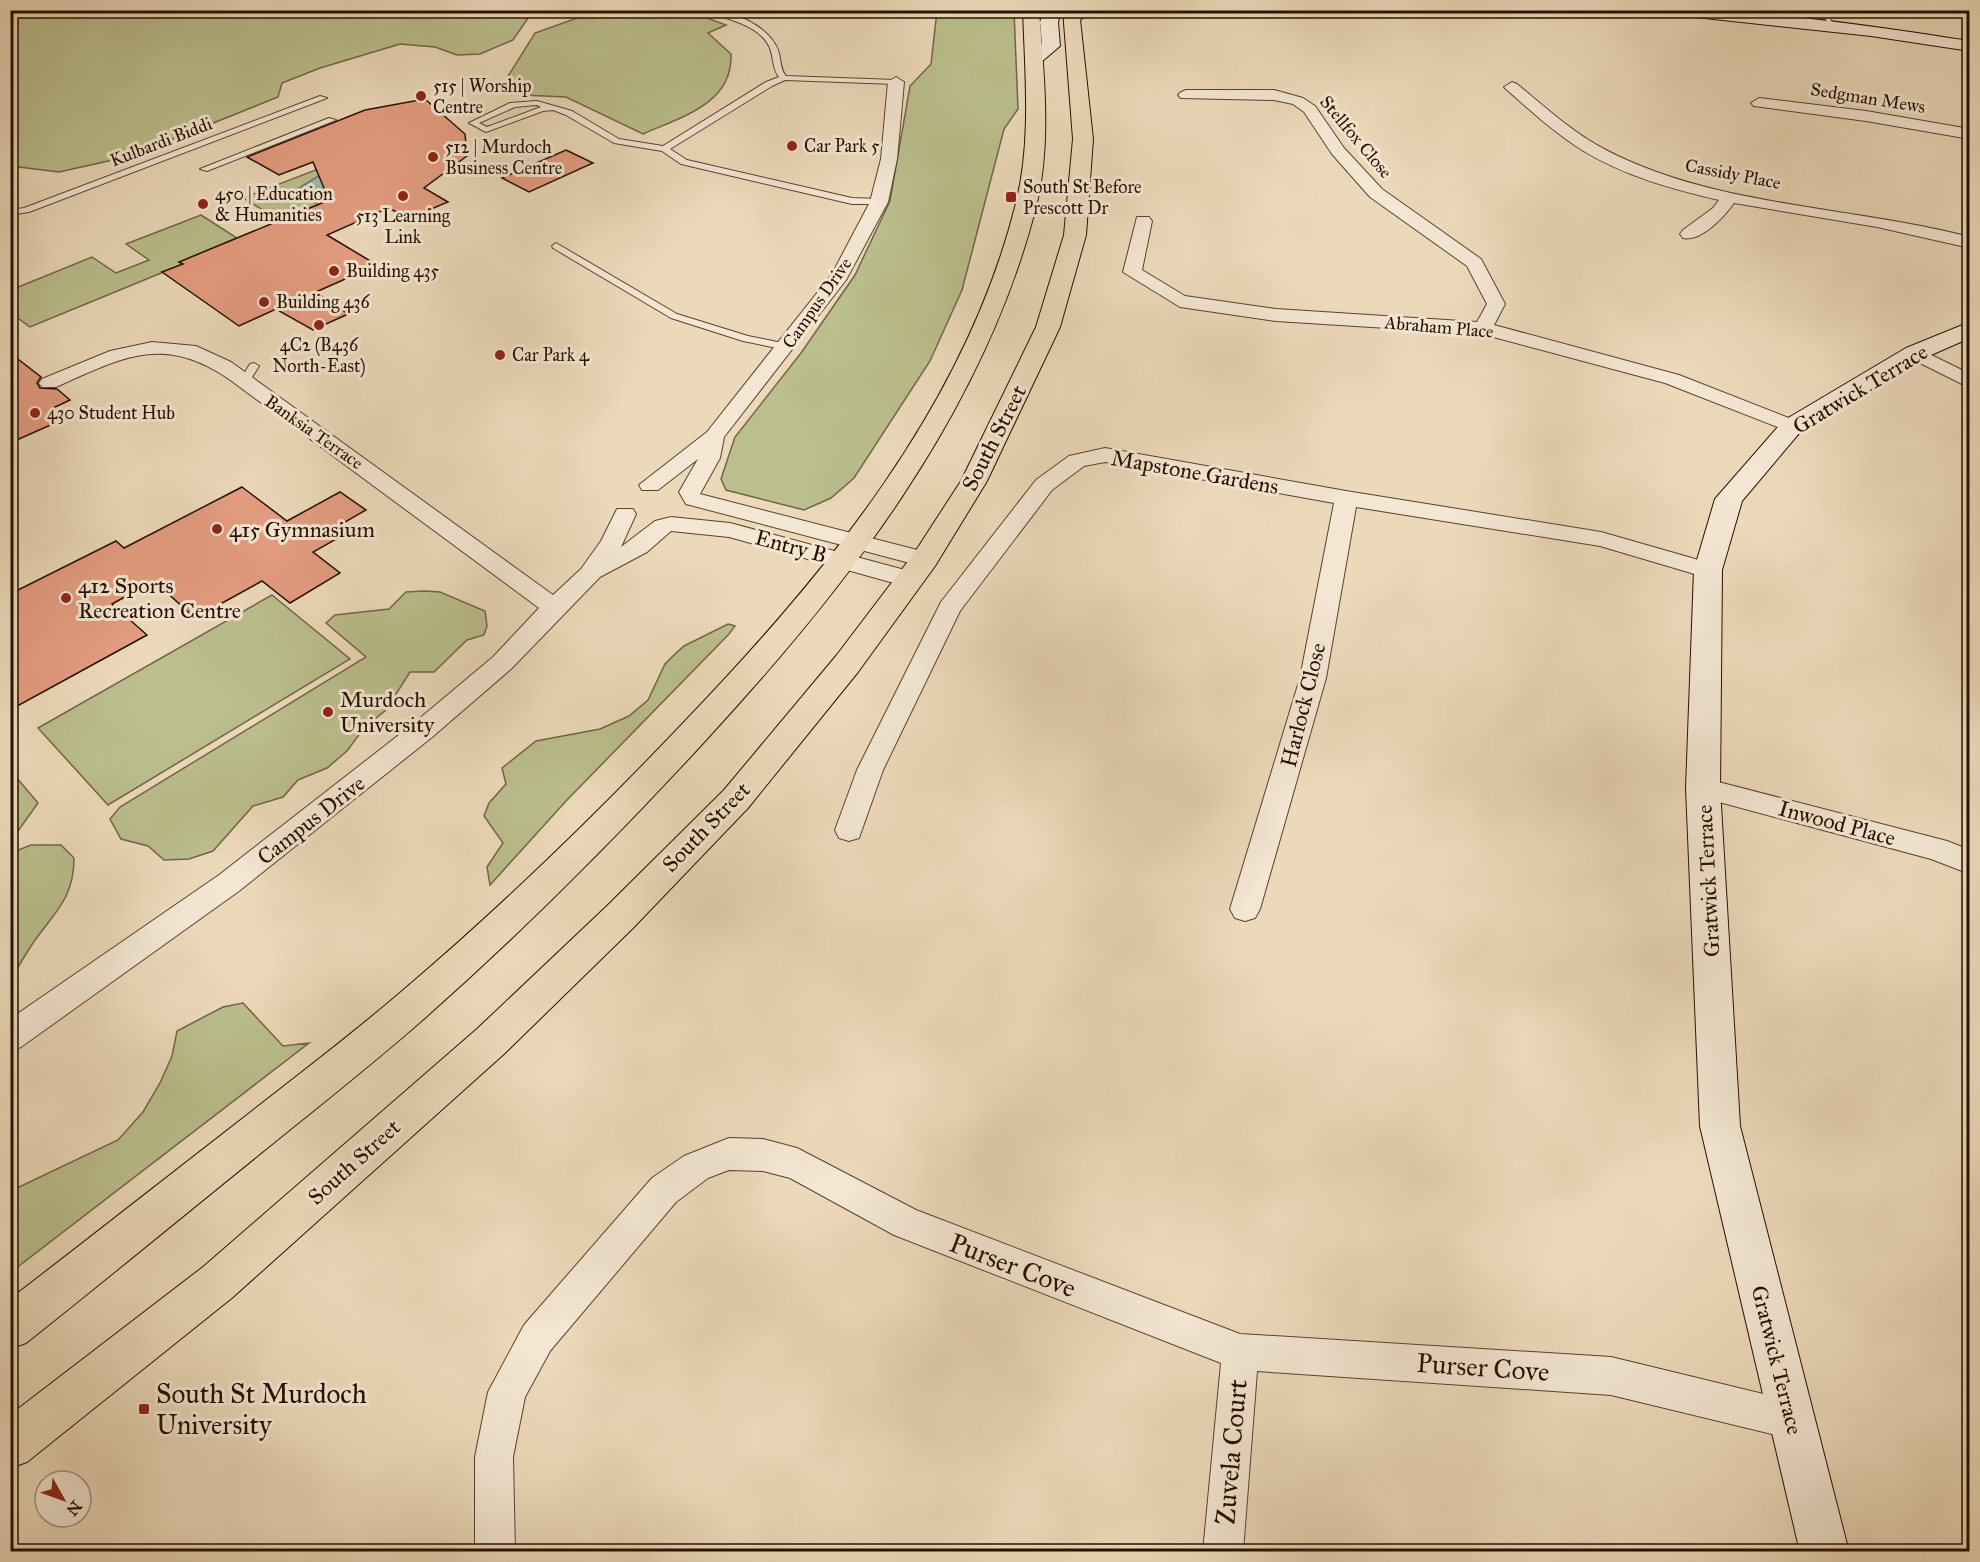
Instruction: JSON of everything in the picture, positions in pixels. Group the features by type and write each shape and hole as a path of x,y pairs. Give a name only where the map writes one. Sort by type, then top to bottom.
{"highway":[{"path":"10,1327 416,1003 564,865 650,779 783,635 851,550 932,430 980,341 1000,290 1027,205 1032,171 1034,59 1031,10"},
{"name":"South Street","path":"10,1445 218,1282 491,1041 611,925 735,798 847,664 916,569 974,481 1048,327 1075,235 1083,139 1071,12"}],"street":[{"path":"1677,10 1871,31 1970,46"},
{"path":"1733,10 1827,16 1970,41"},
{"path":"1034,59 1051,46 1049,22 1071,12"},
{"name":"Campus Drive","path":"590,575 612,543 625,514 624,507 632,494 650,485 714,436 787,347 840,276 879,202 889,159 896,82"},
{"name":"Cassidy Place","path":"1512,87 1572,136 1600,153 1671,182 1731,196 1886,222 1970,243"},
{"name":"Stellfox Close","path":"1186,95 1274,95 1298,101 1310,109 1338,151 1376,193 1475,263 1496,304 1483,328"},
{"name":"Sedgman Mews","path":"1759,103 1866,116 1970,134"},
{"path":"1689,234 1719,212 1731,196"},
{"name":"Abraham Place","path":"1143,221 1132,272 1180,301 1276,315 1483,328 1672,379 1792,426"},
{"name":"Gratwick Terrace","path":"1825,1551 1720,1126 1703,788 1708,570 1729,499 1792,426 1915,354 1970,329"},
{"name":"Banksia Terrace","path":"49,383 118,355 167,348 201,354 250,379 480,554 554,607"},
{"path":"1915,354 1970,382"},
{"name":"Campus Drive","path":"10,1037 178,921 381,766 502,663 554,607 590,575 639,547 667,525 689,513 692,495 709,458 714,436"},
{"name":"Mapstone Gardens","path":"849,830 870,770 949,608 1044,485 1077,462 1105,455 1346,498 1600,539 1708,570"},
{"path":"650,485 673,484 692,495"},
{"name":"Entry B","path":"692,495 851,550 916,569"},
{"name":"Harlock Close","path":"1245,909 1313,678 1346,498"},
{"path":"625,514 629,519 643,526 667,525"},
{"name":"Entry B","path":"667,525 730,530 851,550"},
{"name":"Inwood Place","path":"1703,788 1937,849 1970,863"},
{"name":"Purser Cove","path":"495,1551 494,1457 507,1392 537,1338 664,1190 696,1167 729,1154 763,1155 797,1164 906,1223 1240,1352 1611,1376 1792,1420"},
{"name":"Zuvela Court","path":"1223,1551 1240,1352"}],"lane":[{"path":"710,10 745,24 767,37 775,46 779,56 779,73 784,78"},
{"path":"664,149 769,84 784,78 896,82"},
{"name":"Kulbardi Biddi","path":"10,213 26,210 323,98"},
{"path":"553,108 542,109 486,130 473,123 474,120 513,105 537,103 553,108 584,121 617,141 664,149 671,156 686,162 852,201 879,202"},
{"path":"204,168 333,120"},
{"path":"556,246 674,316 746,339 787,347"}],"green space":[{"path":"11,10 533,11 513,40 480,54 457,55 435,47 400,44 320,68 282,83 278,97 131,156 59,172 11,166"},
{"path":"685,10 726,25 708,33 731,54 729,71 714,97 702,106 643,134 566,97 522,95 502,86 535,33 577,18 596,18 613,11"},
{"path":"937,11 1014,11 1018,109 1004,129 962,290 930,361 854,478 831,498 804,510 726,490 721,479 735,437 801,353 855,275 890,201 910,86 931,64"},
{"path":"370,149 371,183 281,221 243,198"},
{"path":"201,215 237,238 180,262 183,264 30,327 11,313 11,290 92,257 116,273 149,260 126,244"},
{"path":"406,592 440,592 485,611 487,626 484,635 467,640 434,672 410,672 386,710 364,728 347,751 327,768 298,780 283,797 253,806 213,851 189,859 164,860 148,846 121,839 110,819 120,807 366,657 326,623 335,615 389,609"},
{"path":"272,595 350,659 108,805 38,728"},
{"path":"728,624 735,626 729,634 566,801 490,885 487,867 503,843 484,816 489,803 506,784 502,768 536,741 600,729 629,716 648,700 665,664 675,654 684,646"},
{"path":"11,771 38,803 11,841"},
{"path":"31,845 61,845 74,858 73,872 71,884 62,904 33,943 11,979 11,853"},
{"path":"243,1003 283,1046 309,1043 11,1272 11,1188 17,1188 118,1140 143,1112 160,1083 172,1056 177,1031 223,1007"}],"water":[{"path":"320,175 330,198 316,203 291,198 291,193"}],"building":[{"path":"425,99 465,134 467,156 424,188 448,202 410,218 388,208 327,235 377,265 316,292 348,314 313,330 276,309 239,326 162,272 183,264 179,262 329,200 313,162 279,175 247,157 365,110"},
{"path":"566,150 593,163 529,192 502,178"},
{"name":"430 Student Hub","path":"10,353 41,377 37,383 40,388 57,389 70,400 53,408 66,418 10,443"},
{"name":"412 Sports Recreation Centre","path":"242,487 287,521 340,492 366,510 338,526 347,533 313,552 340,573 290,603 262,581 195,618 154,581 112,604 147,635 10,710 10,594 116,541 124,548"}],"place":[{"name":"515 | Worship Centre","path":"421,96"},
{"name":"Car Park 5","path":"792,146"},
{"name":"512 | Murdoch Business Centre","path":"433,157"},
{"name":"513 Learning Link","path":"403,196"},
{"name":"South St Before Prescott Dr","path":"1011,197"},
{"name":"450 | Education & Humanities","path":"203,204"},
{"name":"Building 435","path":"334,271"},
{"name":"Building 436","path":"264,302"},
{"name":"4C2 (B436 North-East)","path":"319,325"},
{"name":"Car Park 4","path":"500,355"},
{"name":"430 Student Hub","path":"35,413"},
{"name":"415 Gymnasium","path":"217,529"},
{"name":"412 Sports Recreation Centre","path":"66,598"},
{"name":"Murdoch University","path":"328,712"},
{"name":"South St Murdoch University","path":"144,1409"}]}
